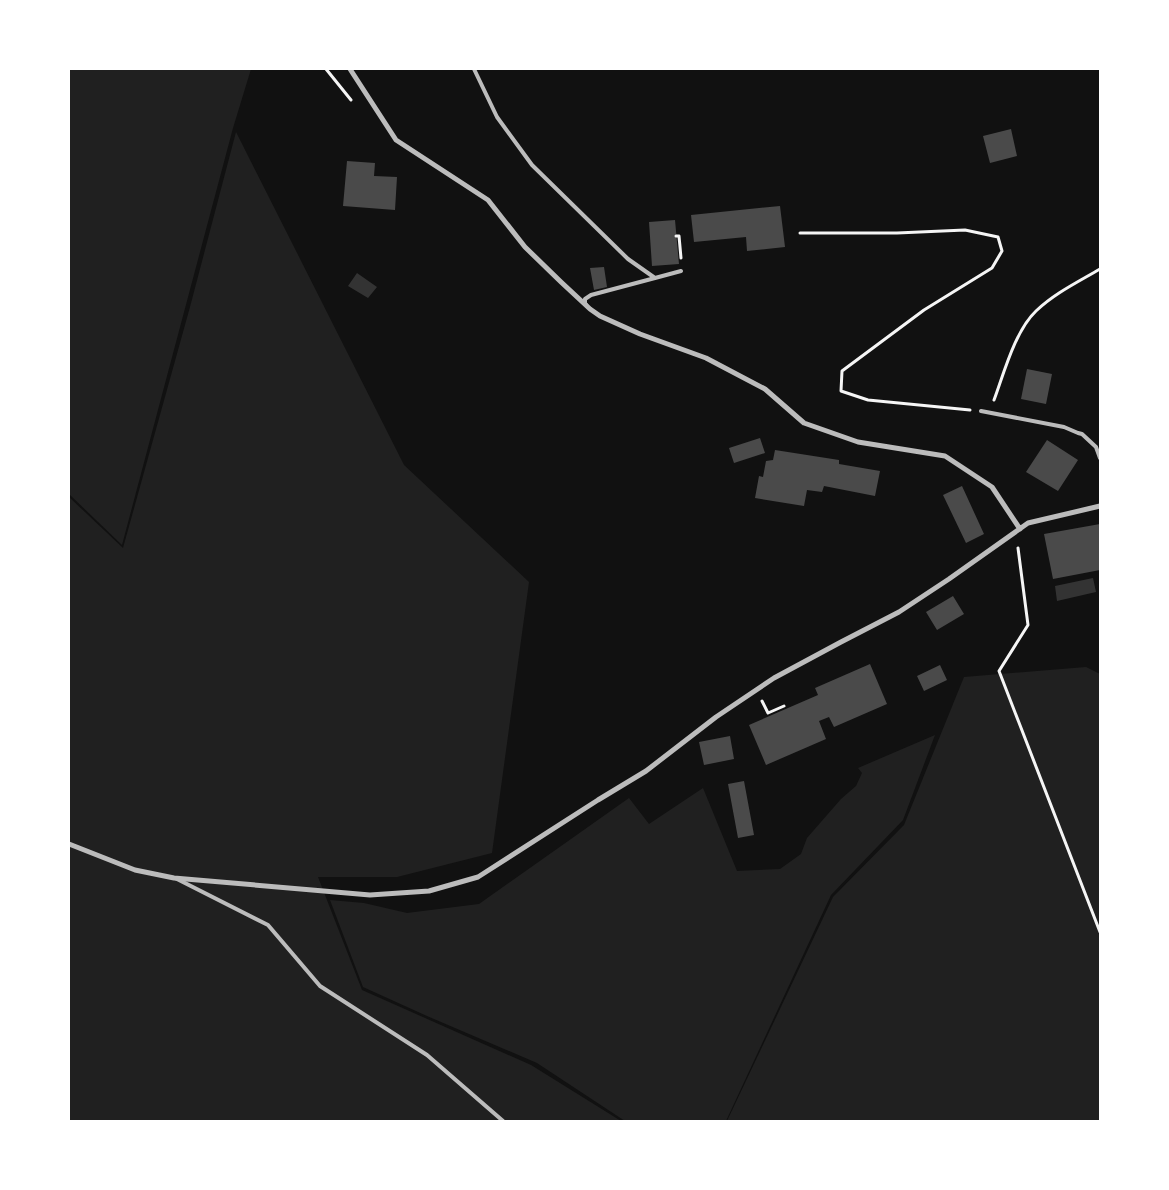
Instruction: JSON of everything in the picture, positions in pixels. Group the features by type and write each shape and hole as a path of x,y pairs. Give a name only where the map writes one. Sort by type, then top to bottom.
{"street":[{"path":"350,69 396,140 488,200 525,247 600,316 640,334 706,358 764,390 804,423 858,442 945,456 992,487 1018,531"},
{"path":"69,844 135,870 174,878 370,894 429,891 478,877 646,771 716,717 774,678 899,612 1028,523 1100,506"}],"lane":[{"path":"474,69 497,117 532,165 628,259 655,278"},
{"path":"587,306 585,299 591,295 682,271"},
{"path":"980,411 1064,427 1082,434 1096,447 1100,458"},
{"path":"174,878 268,925 320,986 427,1055 503,1121"}],"path":[{"path":"800,233 897,233 965,230 998,237 1002,251 992,268 924,310 842,371 840,391 868,400 980,411"},
{"path":"676,236 679,236 682,271"},
{"path":"989,412 1014,345 1035,312 1054,296 1100,269"},
{"path":"1018,531 1028,625 999,671 1100,932"},
{"path":"756,690 768,713 784,706"}],"shaded area":[{"path":"69,69 251,69 233,128 122,545 69,494"},
{"path":"236,132 404,465 529,582 492,853 397,877 318,877 362,990 531,1065 621,1121 69,1121 69,497 123,548"},
{"path":"357,273 377,287 368,298 348,286"},
{"path":"1093,578 1096,592 1057,601 1055,586"},
{"path":"1086,667 1100,674 1100,1121 727,1121 833,897 904,825 964,677"},
{"path":"935,735 903,820 831,895 726,1121 625,1121 537,1063 363,987 330,900 364,903 407,913 479,904 629,798 649,824 703,788 737,871 780,869 801,854 807,838 841,799 856,786 862,773 858,768"}],"building":[{"path":"1011,129 1017,156 990,163 983,136"},
{"path":"347,161 375,163 374,176 397,177 395,210 343,206"},
{"path":"780,206 785,247 747,251 746,237 694,242 691,215"},
{"path":"675,220 679,264 652,266 649,222"},
{"path":"604,267 607,287 594,290 590,268"},
{"path":"1027,369 1052,374 1046,404 1021,399"},
{"path":"760,438 765,453 734,463 729,448"},
{"path":"1047,440 1078,460 1058,491 1026,472"},
{"path":"775,450 839,460 839,464 880,471 875,496 824,486 822,492 807,490 804,506 755,498 759,476 763,477 766,461 773,460"},
{"path":"962,486 984,534 966,543 943,495"},
{"path":"1100,524 1100,570 1053,579 1044,534"},
{"path":"953,596 964,614 937,630 926,612"},
{"path":"870,664 887,704 834,727 829,717 819,721 826,739 766,765 749,725 818,695 815,688"},
{"path":"940,665 947,680 924,691 917,676"},
{"path":"730,736 734,759 704,765 699,742"},
{"path":"744,781 754,835 738,838 728,784"}]}
